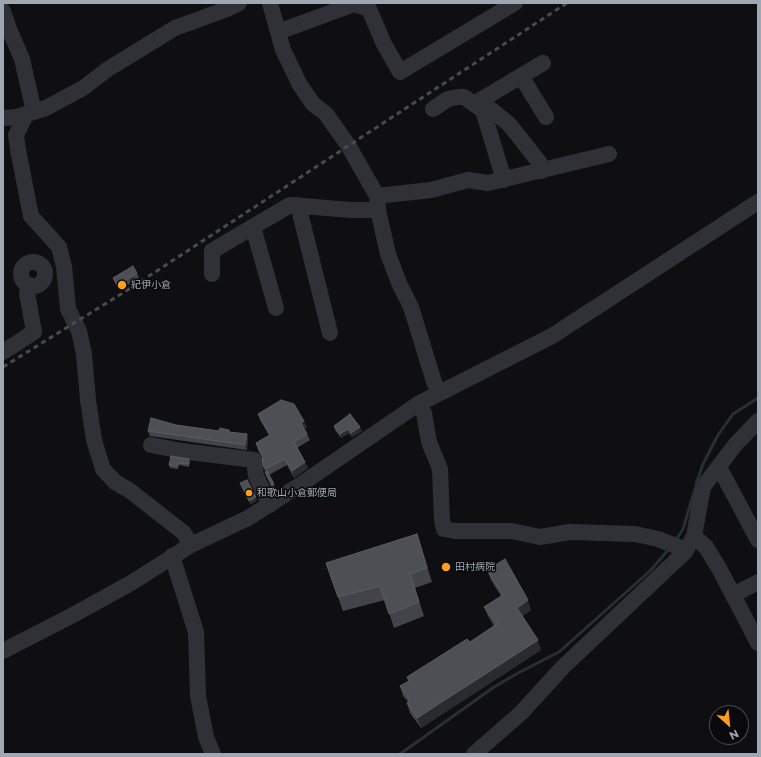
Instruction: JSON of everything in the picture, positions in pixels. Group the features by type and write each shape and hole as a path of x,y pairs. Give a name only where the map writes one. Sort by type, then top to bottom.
{"street":[{"path":"3,118 30,114 46,108 83,88 108,69 175,28 227,10 239,3"},
{"path":"270,3 283,50 300,85 313,104 326,114 348,145 377,203 388,254 398,283 412,307 434,382 439,392"},
{"path":"278,32 354,4 369,9 384,44 400,72 515,3"},
{"path":"3,11 8,28 22,59 30,114 16,134 31,216 59,247 64,266 68,309 79,331 84,354 94,440 103,469 115,482 129,490 184,534 191,545"},
{"path":"477,106 543,63"},
{"path":"521,76 546,117"},
{"path":"433,109 453,97 464,97 477,106 484,114 504,180"},
{"path":"477,106 489,108 509,124 539,162 542,170"},
{"path":"212,274 212,251 290,205 351,210 468,180 484,184 609,154"},
{"path":"3,651 131,583 191,545 248,518 270,505 418,404 552,336 758,202"},
{"path":"298,205 330,334"},
{"path":"253,227 276,308"},
{"path":"3,352 34,332 27,293 30,285 23,280 22,270 26,264 30,262 40,264 40,257 59,247"},
{"path":"418,404 424,413 430,442 440,469 442,520 444,529 455,531 512,531 540,537 570,532 634,534 658,539 683,550"},
{"path":"474,754 521,713 563,667 683,550 694,536 703,487 757,424"},
{"path":"151,444 182,451 254,460 256,476 270,505"},
{"path":"719,467 758,540"},
{"path":"694,536 706,547 758,643"},
{"path":"172,556 196,632 198,696 206,736 213,754"},
{"path":"732,595 758,582"}],"building":[{"path":"133,266 137,273 117,285 113,278"},
{"path":"281,400 294,404 304,421 301,423 307,434 294,442 305,462 292,471 285,459 265,469 263,465 263,457 256,443 270,435 258,414"},
{"path":"350,414 360,427 351,433 348,429 340,434 334,426"},
{"path":"151,418 176,425 219,431 220,428 229,430 229,432 247,434 245,445 148,431"},
{"path":"171,456 189,459 188,464 178,463 177,466 169,465"},
{"path":"267,471 274,484 272,486 265,472"},
{"path":"247,480 256,497 249,501 240,483"},
{"path":"417,534 427,568 410,574 419,602 389,614 380,586 338,597 326,563"},
{"path":"505,559 528,600 517,608 538,640 417,718 407,703 410,700 400,686 409,681 407,677 467,639 470,642 497,624 484,607 503,595 487,570"}],"waterway":[{"path":"696,484 703,464 718,435 733,414 758,398"},
{"path":"676,540 683,529 695,489"},
{"path":"400,754 494,687 559,652 651,570 669,549"}],"railway":[{"path":"3,367 126,291 567,3"}],"place":[{"name":"紀伊小倉","path":"122,285"},
{"name":"和歌山小倉郵便局","path":"249,493"},
{"name":"田村病院","path":"446,567"}]}
